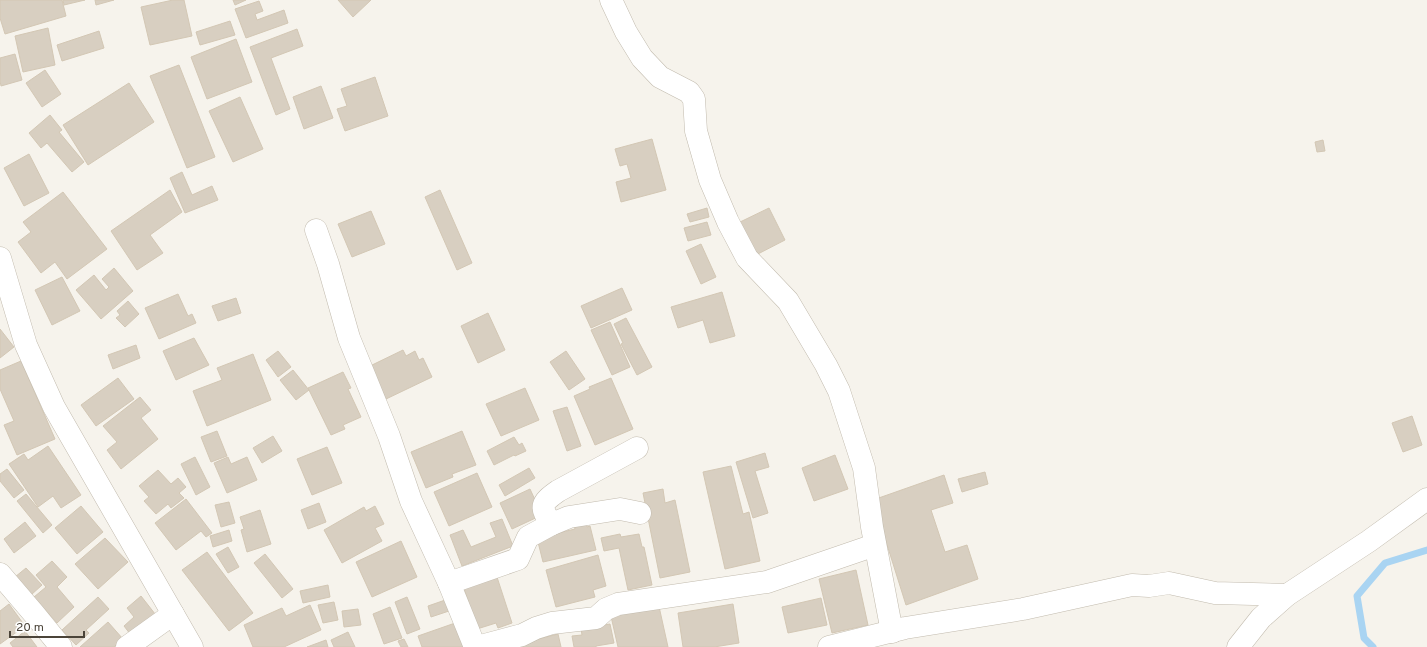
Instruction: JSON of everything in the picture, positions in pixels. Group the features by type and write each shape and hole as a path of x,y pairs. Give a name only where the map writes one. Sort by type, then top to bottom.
{"street":[{"path":"611,0 626,32 642,58 660,77 689,92 694,99 696,131 710,180 728,222 747,258 788,301 839,391 864,468 875,545 892,632"},
{"path":"316,230 328,264 349,338 389,436 411,501 449,583 476,647 522,635 536,628 552,623 596,618 606,608 618,604 767,582 875,545"},
{"path":"0,258 26,345 54,407 192,647"},
{"path":"552,524 544,513 546,499 637,448"},
{"path":"1238,647 1261,618 1287,596 1369,541 1427,499"},
{"path":"449,583 518,559 528,537 569,517 620,509 640,513"},
{"path":"0,574 35,614 61,647"},
{"path":"829,647 912,627 1023,609 1132,585 1149,586 1169,583 1215,593 1287,596"},
{"path":"127,647 173,614"}],"building":[{"path":"0,0 62,0 66,16 5,34 0,18"},
{"path":"63,0 85,0 64,5"},
{"path":"95,0 114,0 96,5"},
{"path":"173,0 184,0 192,36 150,45 141,7"},
{"path":"233,0 246,0 235,5"},
{"path":"338,0 371,0 353,17"},
{"path":"259,1 263,11 255,14 257,20 284,10 288,23 246,38 235,9"},
{"path":"230,21 235,35 200,45 196,32"},
{"path":"48,28 55,65 23,72 15,36"},
{"path":"297,29 303,46 271,58 290,109 276,115 250,47"},
{"path":"99,31 104,48 62,61 57,45"},
{"path":"236,39 252,82 207,99 191,57"},
{"path":"15,54 22,80 1,86 0,58"},
{"path":"179,65 215,157 187,168 150,76"},
{"path":"45,70 61,94 42,107 26,83"},
{"path":"375,77 388,116 345,131 337,109 347,106 341,89"},
{"path":"129,83 154,122 88,165 63,125"},
{"path":"321,86 333,118 304,129 293,97"},
{"path":"240,97 263,149 233,162 209,111"},
{"path":"50,115 62,130 59,132 84,162 72,172 47,143 41,148 29,133"},
{"path":"652,139 666,190 621,202 616,182 631,178 627,164 620,166 615,149"},
{"path":"1323,140 1325,151 1317,152 1315,142"},
{"path":"29,154 49,193 24,206 4,168"},
{"path":"182,172 192,195 212,186 218,200 185,213 170,178"},
{"path":"170,190 182,212 150,235 163,253 137,270 111,231"},
{"path":"440,190 472,263 457,270 425,197"},
{"path":"63,192 107,249 67,279 55,262 41,273 18,242 31,232 23,222"},
{"path":"707,208 709,217 690,222 687,214"},
{"path":"769,208 785,240 754,256 738,223"},
{"path":"371,211 385,244 352,257 338,224"},
{"path":"707,222 711,235 688,241 684,228"},
{"path":"701,244 716,277 701,284 686,251"},
{"path":"114,268 133,291 101,319 76,290 94,275 106,290 109,287 102,279"},
{"path":"62,277 80,311 52,325 35,290"},
{"path":"622,288 632,310 591,328 581,306"},
{"path":"722,292 735,336 710,343 703,320 678,328 671,307"},
{"path":"178,294 188,316 192,314 196,323 159,339 145,308"},
{"path":"236,298 241,313 218,321 212,306"},
{"path":"128,301 139,314 125,327 116,318 120,315 117,311"},
{"path":"488,313 505,350 478,363 461,326"},
{"path":"626,318 652,367 637,375 621,344 623,343 614,324"},
{"path":"610,322 630,367 612,375 591,330"},
{"path":"0,329 14,347 0,358"},
{"path":"194,338 209,365 176,380 163,351"},
{"path":"136,345 140,358 113,369 108,355"},
{"path":"403,350 406,356 415,351 419,360 423,358 432,377 386,399 370,366"},
{"path":"278,351 291,367 278,377 266,360"},
{"path":"566,351 585,379 569,390 550,362"},
{"path":"253,354 271,400 207,426 193,391 222,380 217,368"},
{"path":"21,361 55,439 17,455 4,425 14,421 0,389 0,370"},
{"path":"293,370 309,390 296,400 280,380"},
{"path":"343,372 351,388 348,389 361,417 343,425 345,429 331,435 308,388"},
{"path":"118,378 134,399 96,426 81,405"},
{"path":"611,378 633,429 595,445 574,396 590,389 589,387"},
{"path":"525,388 539,420 501,436 486,404"},
{"path":"140,397 151,410 141,418 158,439 121,469 107,450 117,442 103,426"},
{"path":"567,407 581,446 567,451 553,411"},
{"path":"1412,416 1422,445 1403,452 1392,423"},
{"path":"217,431 227,456 211,462 201,437"},
{"path":"462,431 476,465 452,474 453,477 426,488 411,452"},
{"path":"273,436 282,451 262,463 253,448"},
{"path":"514,437 519,445 522,443 526,451 494,465 487,451"},
{"path":"48,446 81,495 61,508 53,496 38,507 9,464 24,454 28,460"},
{"path":"327,447 342,483 312,495 297,459"},
{"path":"765,453 769,467 755,471 768,513 753,518 736,462"},
{"path":"835,455 848,489 814,501 802,468"},
{"path":"195,457 210,487 196,495 181,464"},
{"path":"228,457 231,464 247,457 257,480 227,493 214,463"},
{"path":"731,466 743,514 749,512 760,561 725,569 703,472"},
{"path":"529,468 535,478 505,496 499,485"},
{"path":"7,469 24,490 14,498 0,481 0,474"},
{"path":"158,470 171,484 178,478 186,487 179,493 184,498 171,508 168,504 156,514 144,501 149,497 139,486"},
{"path":"985,472 988,484 962,492 958,479"},
{"path":"477,473 492,507 449,526 434,492"},
{"path":"944,475 953,503 931,510 945,552 967,545 978,579 906,605 873,500"},
{"path":"530,489 542,515 512,529 500,503"},
{"path":"663,489 665,503 675,500 690,572 660,578 643,493"},
{"path":"26,494 52,525 43,533 17,501"},
{"path":"186,499 212,533 206,537 201,531 176,550 155,523"},
{"path":"229,502 235,523 221,527 215,505"},
{"path":"319,503 326,522 308,529 301,510"},
{"path":"81,506 103,532 77,554 55,528"},
{"path":"375,506 384,524 375,528 382,541 342,563 324,530 364,507 366,511"},
{"path":"260,510 271,544 247,552 241,530 244,529 240,517"},
{"path":"502,519 513,546 462,566 450,535 463,530 471,547 496,537 490,523"},
{"path":"585,519 587,527 590,526 596,550 543,562 537,538 575,529 573,522"},
{"path":"25,522 36,536 14,553 4,539"},
{"path":"229,530 232,541 213,547 210,536"},
{"path":"620,534 621,537 639,534 642,547 644,547 652,585 628,590 619,548 604,551 601,538"},
{"path":"105,538 128,562 98,589 75,564"},
{"path":"401,541 417,577 372,597 356,562"},
{"path":"228,547 239,567 228,573 216,554"},
{"path":"207,552 253,613 229,631 182,570"},
{"path":"265,554 293,589 282,598 254,563"},
{"path":"598,555 606,586 593,590 595,597 556,607 546,570"},
{"path":"52,561 67,577 57,587 74,607 57,623 34,597 46,587 36,575"},
{"path":"26,568 42,585 31,595 15,577"},
{"path":"856,570 868,625 832,633 819,579"},
{"path":"495,571 512,623 498,628 496,623 477,629 462,582"},
{"path":"328,585 330,597 303,603 300,591"},
{"path":"141,596 159,619 134,639 124,626 134,617 127,608"},
{"path":"98,597 109,609 86,630 89,633 76,645 62,630"},
{"path":"407,597 420,629 407,634 395,602"},
{"path":"451,598 455,609 431,617 428,606"},
{"path":"821,598 827,625 788,633 782,607"},
{"path":"334,602 338,620 323,623 318,605"},
{"path":"658,602 668,647 618,647 610,612"},
{"path":"9,604 25,626 0,644 0,611"},
{"path":"733,604 739,643 714,647 683,647 678,613"},
{"path":"310,605 321,630 284,647 253,647 244,625 282,608 286,616"},
{"path":"390,607 402,638 384,644 373,614"},
{"path":"358,609 361,625 344,627 342,611"},
{"path":"108,622 123,639 114,647 80,647"},
{"path":"458,622 466,647 422,647 418,636"},
{"path":"610,624 614,643 596,647 574,647 572,636 582,635 581,629"},
{"path":"25,631 37,647 13,647 10,643"},
{"path":"348,632 355,647 334,647 331,640"},
{"path":"558,634 561,647 511,646"},
{"path":"404,639 408,647 401,647 398,641"},
{"path":"326,640 328,647 307,647"}],"waterway":[{"path":"1373,647 1364,638 1357,596 1385,563 1427,550"}]}
